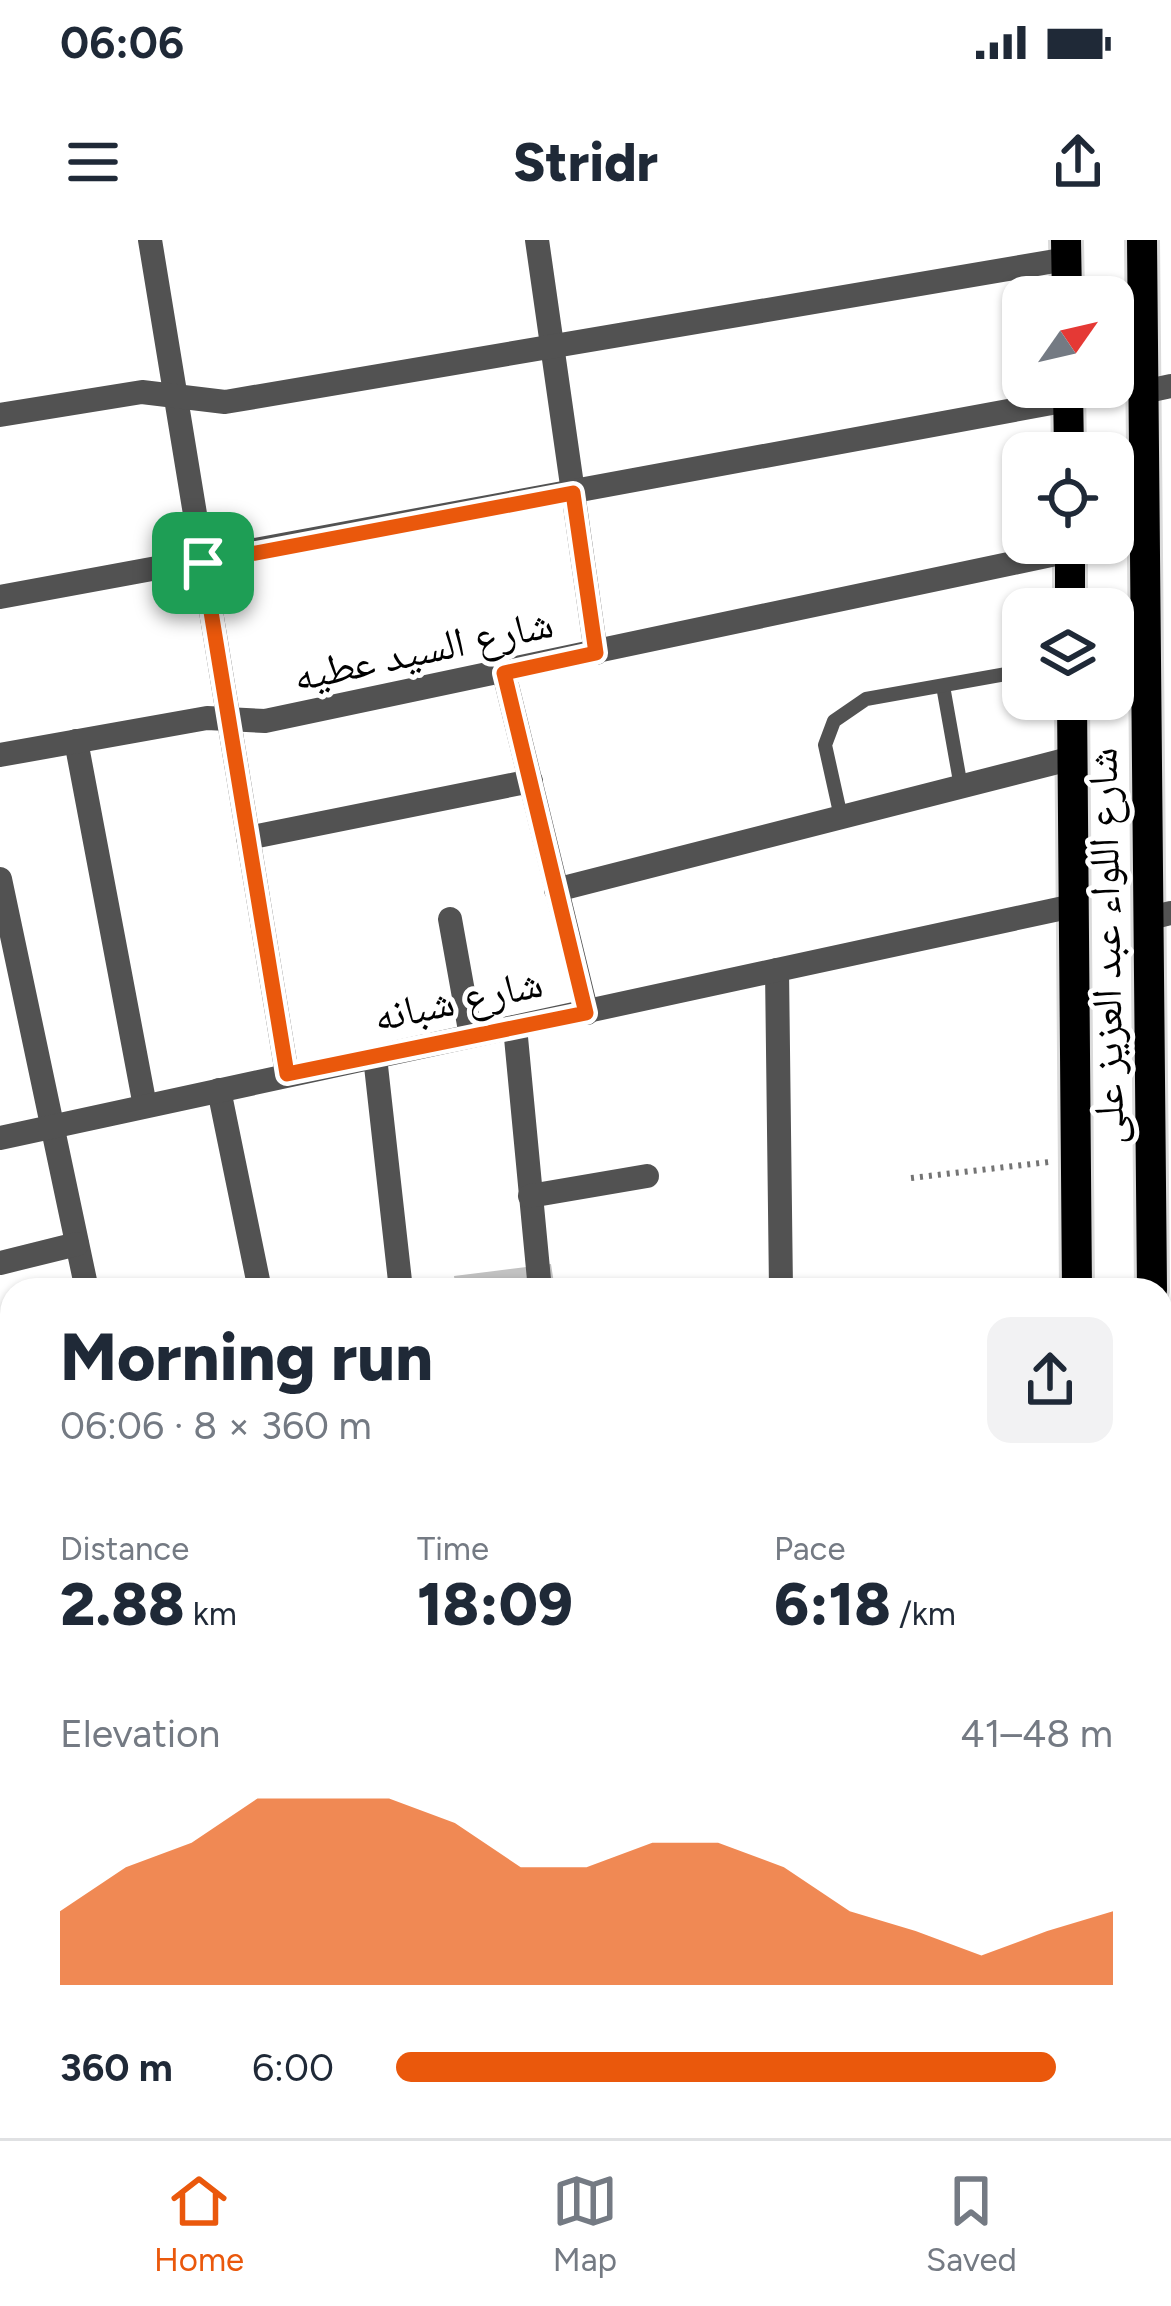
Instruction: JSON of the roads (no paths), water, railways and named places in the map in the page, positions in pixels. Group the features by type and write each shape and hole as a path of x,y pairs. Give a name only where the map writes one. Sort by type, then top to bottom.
{"main road":[{"name":"شارع اللواء عبد العزيز على","path":"1142,240 1157,388 1161,1232 1154,1278"},
{"name":"شارع اللواء عبد العزيز على","path":"1072,720 1077,1278"}],"street":[{"path":"150,240 287,1074"},
{"path":"536,240 596,653"},
{"path":"0,415 142,392 225,402 1066,249"},
{"path":"0,597 573,493 1002,406"},
{"name":"شارع السيد عطيه","path":"0,754 207,718 253,723 504,673 1002,562"},
{"path":"504,673 586,1013"},
{"path":"76,741 145,1106"},
{"path":"556,890 1073,758"},
{"path":"248,838 531,781"},
{"path":"0,880 84,1278"},
{"name":"شارع شبانه","path":"0,1138 1073,906"},
{"path":"450,919 471,1036"},
{"path":"777,970 781,1278"},
{"path":"515,1027 539,1278"},
{"path":"375,1057 400,1278"},
{"path":"219,1090 258,1278"},
{"path":"530,1196 646,1176"},
{"path":"0,1263 77,1244"}],"lane":[{"path":"841,817 825,745 834,721 866,699 1002,675"},
{"path":"943,686 962,787"}]}
